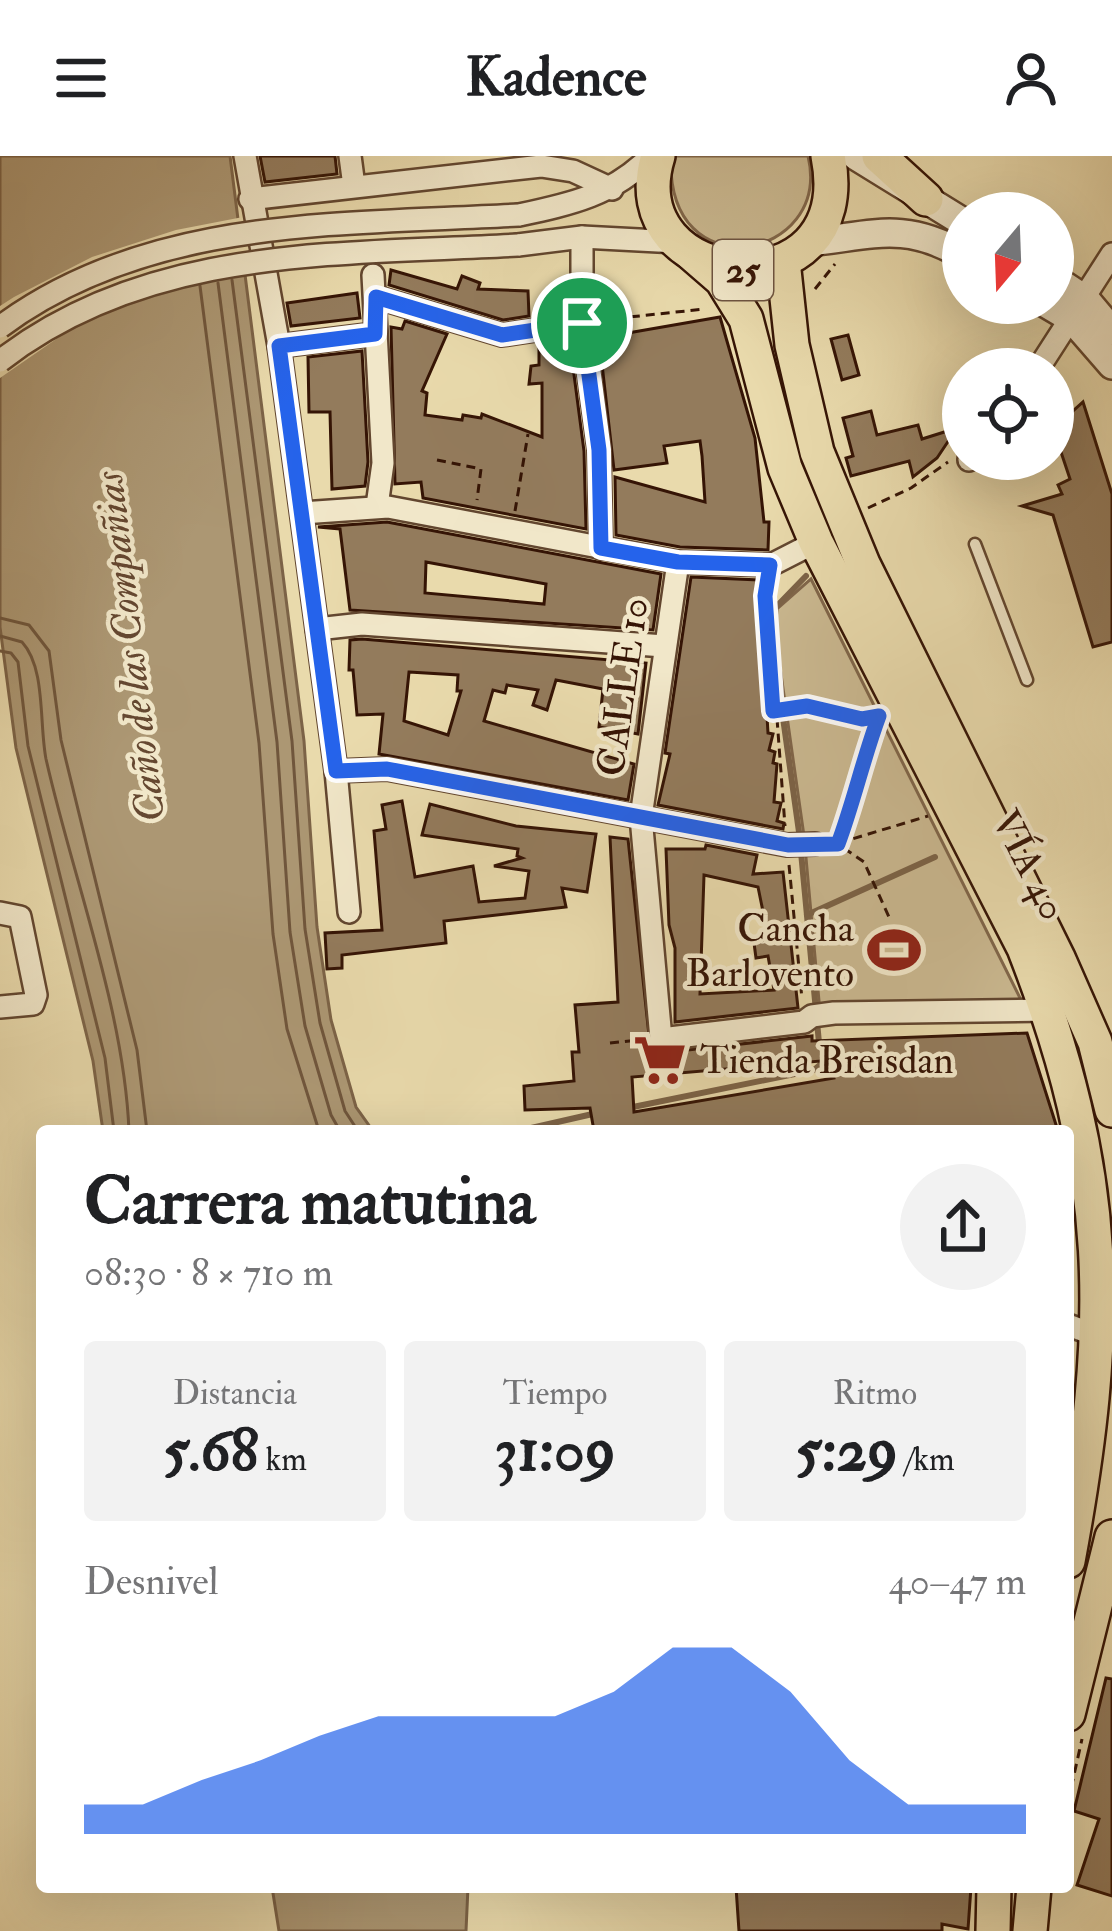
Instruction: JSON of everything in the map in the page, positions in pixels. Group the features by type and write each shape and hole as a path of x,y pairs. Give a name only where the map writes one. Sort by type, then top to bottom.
{"highway":[{"name":"25","path":"655,156 658,206 685,248 737,270 796,252 830,200 828,156"},
{"path":"878,156 926,200"},
{"name":"VÍA 40","path":"685,248 722,280 746,320 785,468 816,542 1052,1010 1099,1169 1110,1250 1111,1341 1096,1448 1074,1537"},
{"name":"VÍA 40","path":"796,252 788,322 817,452 862,564 1058,958 1095,1042 1112,1110"},
{"path":"1074,1690 1112,1537"},
{"path":"993,1931 994,1893"},
{"path":"1030,1931 1033,1893"}],"street":[{"path":"245,156 279,346 302,513 349,912"},
{"path":"350,156 354,186"},
{"path":"0,327 95,272 179,244 261,230 519,215 583,202 612,189 655,156"},
{"path":"856,156 942,210"},
{"path":"250,199 555,162 612,189"},
{"path":"796,252 904,231 942,242"},
{"path":"0,361 23,343 100,301 186,271 262,259 582,237 685,248"},
{"name":"CALLE 10","path":"582,237 582,323 599,450 601,548"},
{"path":"1052,348 1112,254"},
{"path":"377,506 383,463 374,286 502,335 582,323"},
{"path":"1074,303 1112,365"},
{"path":"1074,308 1112,331"},
{"path":"279,346 375,334"},
{"path":"302,513 377,506 678,562 770,565 816,542"},
{"name":"CALLE 10","path":"661,1039 641,817 678,562"},
{"path":"316,629 362,624 664,646"},
{"path":"336,771 387,769 808,844"},
{"path":"0,913 20,917 37,995 33,1004 0,1007"},
{"path":"661,1039 817,1017 1052,1010"},
{"path":"1074,1327 1111,1341"}],"lane":[{"path":"975,544 1027,680"}],"path":[{"path":"809,302 820,280 844,257"},
{"path":"582,323 685,308 721,309 746,320"},
{"path":"512,530 528,434"},
{"path":"437,460 481,469 473,526"},
{"path":"856,513 942,470"},
{"path":"770,565 765,596 774,711 808,844 817,1017"},
{"path":"808,844 862,779 864,757 885,705"},
{"path":"774,711 807,706 862,719 879,716"},
{"path":"808,844 941,812"},
{"path":"808,844 865,862 889,917"},
{"path":"610,1042 661,1039"}],"shaded area":[{"path":"671,156 808,156 809,191 796,219 774,238 747,246 718,244 693,228 676,200"},
{"path":"811,579 1023,1004 820,1012 804,836 775,632 777,609"}],"water":[{"name":"Caño de las Compañias","path":"0,156 230,156 304,741 317,927 331,1020 356,1107 369,1125 102,1125 93,1061 16,748 0,627"},
{"path":"273,1893 468,1893 466,1931 279,1931"}],"pier":[{"path":"243,217 250,275 186,284 108,312 65,333 0,378 0,306 92,257 176,230"}],"building":[{"path":"260,156 335,156 337,174 265,182"},
{"path":"391,270 457,289 462,276 480,283 478,289 528,291 529,316 503,320 389,285"},
{"path":"357,293 360,318 291,326 287,303"},
{"path":"720,317 755,438 764,522 769,522 768,550 680,547 616,535 615,477 705,502 702,456 700,441 664,446 667,463 614,470 599,338"},
{"path":"405,321 447,334 422,391 427,393 425,415 462,420 463,415 481,418 482,414 542,437 542,383 529,384 531,366 539,365 539,348 570,344 584,451 586,529 423,498 421,482 395,484 391,327 402,329"},
{"path":"848,335 859,375 842,380 831,339"},
{"path":"362,351 365,486 332,489 330,412 309,412 308,357"},
{"path":"1083,402 1112,494 1112,642 1093,647 1053,515 1022,506 1062,494 1058,485 1074,480 1074,410"},
{"path":"871,411 877,435 918,425 922,439 942,433 942,450 913,477 909,461 851,476 846,458 853,456 843,418"},
{"path":"387,522 661,574 653,630 350,610 340,529 318,527","holes":["426,562 546,584 544,604 425,593"]},
{"path":"691,577 759,580 768,733 773,734 769,750 775,752 773,763 777,764 774,802 781,803 777,821 784,823 783,829 658,805 670,754 665,753"},
{"path":"350,640 646,663 638,734 599,727 603,689 556,680 547,710 533,705 538,690 507,685 505,693 493,690 484,721 634,764 628,800 379,754 383,714 357,715 353,670 349,670","holes":["409,672 458,675 457,691 461,691 448,735 404,721"]},
{"path":"402,801 415,877 473,866 479,902 525,898 529,871 494,866 522,858 517,856 518,849 422,835 430,804 516,826 596,834 587,892 562,888 566,907 444,921 446,943 342,955 342,968 327,969 325,933 382,930 374,831 386,829 382,805"},
{"path":"610,837 628,839 651,1054 812,1036 812,1041 1027,1033 1056,1125 593,1125 590,1108 525,1110 524,1086 574,1081 572,1052 579,1052 575,1005 618,1002","holes":["832,1060 834,1078 634,1112 632,1077"]},
{"path":"706,845 757,855 753,874 783,872 798,1008 675,1022 675,948 669,925 666,849 705,849","holes":["704,875 758,887 769,941 754,943 756,958 768,956 774,990 700,994"]},
{"path":"1106,1678 1112,1679 1112,1896 1077,1885 1099,1819 1074,1811"},
{"path":"736,1893 971,1893 968,1929 942,1924 942,1931 739,1931"}],"waterway":[{"path":"800,839 771,632 774,609 806,576"},
{"path":"628,1108 814,1070 821,1064 801,852"},
{"path":"807,915 935,857"},
{"path":"544,1125 597,1113"}],"place":[{"name":"Cancha Barlovento","path":"894,950"},
{"name":"Tienda Breisdan","path":"660,1060"}],"route":[{"path":"376,297 502,335 582,323 599,450 601,548 678,562 770,565 765,596 773,711 807,706 862,719 879,716 838,844 788,845 387,769 336,771 279,346 375,334 376,297"}]}
